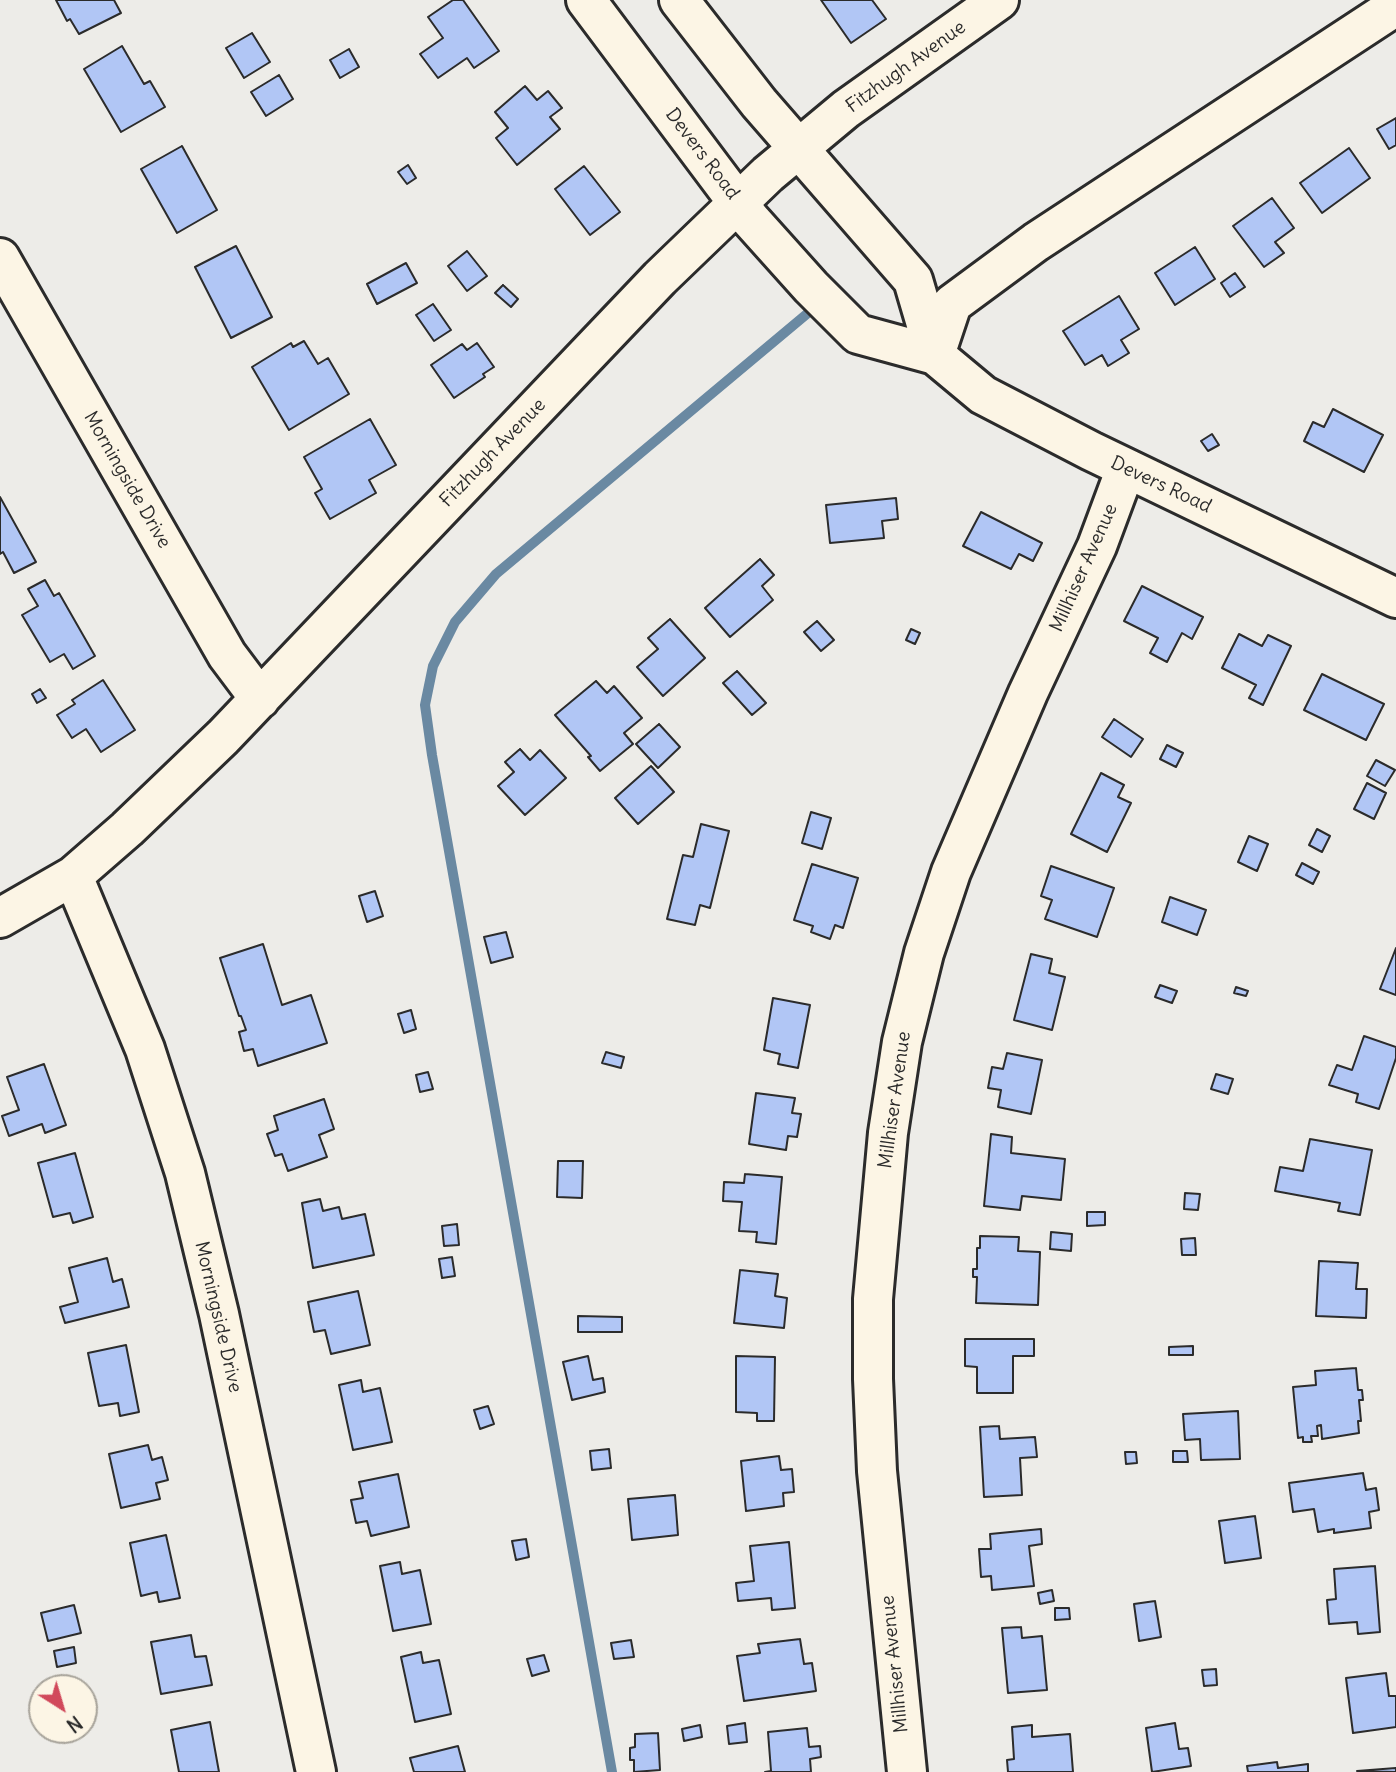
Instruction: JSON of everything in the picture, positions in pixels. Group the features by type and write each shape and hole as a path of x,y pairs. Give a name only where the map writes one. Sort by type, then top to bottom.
{"street":[{"name":"Devers Road","path":"586,0 750,219 858,334 935,355 983,395 1126,468 1396,598"},
{"path":"679,0 759,103 913,281 935,355"},
{"name":"Fitzhugh Avenue","path":"0,918 73,876 127,829 260,699 660,278 739,202 846,109 999,0"},
{"path":"935,355 952,304 1036,242 1396,6"},
{"name":"Morningside Drive","path":"0,258 228,655 260,699"},
{"name":"Millhiser Avenue","path":"906,1772 877,1471 873,1379 873,1299 888,1133 902,1042 924,953 951,872 1028,692 1097,546 1126,468"},
{"name":"Morningside Drive","path":"73,876 145,1049 185,1173 219,1314 316,1772"}],"building":[{"path":"56,0 114,0 121,13 79,34 70,19 67,21"},
{"path":"453,0 463,0 499,51 474,68 467,58 438,78 420,54 443,38 428,17"},
{"path":"821,0 872,0 886,19 851,43"},
{"path":"252,33 270,62 244,78 226,48"},
{"path":"122,46 144,84 150,81 165,107 121,132 84,69"},
{"path":"349,49 359,67 340,78 330,60"},
{"path":"279,75 293,99 266,116 251,92"},
{"path":"525,86 537,100 548,91 562,108 550,117 560,129 517,165 496,138 508,128 495,112"},
{"path":"1396,118 1396,145 1389,149 1377,129"},
{"path":"182,146 217,210 177,233 141,169"},
{"path":"1349,148 1370,178 1322,213 1300,183"},
{"path":"408,165 416,178 407,184 398,172"},
{"path":"584,166 620,212 590,235 555,189"},
{"path":"1272,198 1294,228 1275,242 1284,253 1264,267 1233,226"},
{"path":"236,246 272,317 231,338 195,267"},
{"path":"1195,247 1215,279 1175,305 1155,273"},
{"path":"467,251 487,276 467,291 448,266"},
{"path":"406,263 417,283 377,304 367,284"},
{"path":"1235,273 1245,287 1230,297 1221,283"},
{"path":"503,285 518,299 511,307 495,293"},
{"path":"1119,296 1139,329 1121,340 1129,353 1108,366 1102,355 1085,365 1063,331"},
{"path":"433,304 451,330 434,341 416,315"},
{"path":"304,341 318,364 328,358 349,394 289,430 252,367 291,343 293,347"},
{"path":"477,343 494,367 483,374 485,377 454,398 431,365 462,344 467,350"},
{"path":"1333,409 1383,435 1364,472 1304,441 1313,422 1324,427"},
{"path":"370,419 396,465 369,480 376,493 330,519 315,493 322,489 304,457"},
{"path":"1212,434 1219,445 1208,451 1201,441"},
{"path":"0,497 36,562 14,573 3,552 0,554"},
{"path":"896,498 898,519 882,521 884,538 830,543 826,505"},
{"path":"981,512 1042,543 1033,561 1019,554 1011,569 963,546"},
{"path":"760,559 774,575 762,586 773,600 730,637 705,608"},
{"path":"45,580 54,596 59,593 95,656 73,669 64,654 50,662 22,615 38,606 28,589"},
{"path":"1142,586 1203,617 1192,639 1182,633 1167,662 1150,653 1158,638 1124,621"},
{"path":"670,619 705,658 663,696 637,667 658,649 648,638"},
{"path":"817,621 834,640 821,651 804,632"},
{"path":"911,629 920,633 915,644 906,640"},
{"path":"1239,634 1262,646 1268,635 1291,646 1263,705 1249,698 1256,685 1222,668"},
{"path":"737,671 766,703 752,715 723,683"},
{"path":"1322,674 1384,704 1366,740 1304,710"},
{"path":"103,680 135,730 101,752 86,729 72,738 57,715 75,704 72,700"},
{"path":"596,681 607,693 614,686 642,718 624,733 633,744 600,771 588,757 591,756 555,715"},
{"path":"40,689 46,698 37,703 32,694"},
{"path":"1114,719 1143,739 1131,757 1102,737"},
{"path":"659,724 680,747 658,768 636,744"},
{"path":"1167,745 1183,753 1176,767 1160,759"},
{"path":"520,749 530,760 540,750 566,778 525,815 498,786 514,772 505,762"},
{"path":"1376,760 1395,770 1385,786 1367,776"},
{"path":"651,766 674,792 638,824 615,798"},
{"path":"1101,773 1124,785 1118,797 1131,803 1107,852 1071,834"},
{"path":"1367,783 1386,793 1374,819 1354,809"},
{"path":"811,812 831,818 822,849 802,843"},
{"path":"701,824 729,831 710,908 700,905 695,925 667,919 683,855 693,857"},
{"path":"1317,829 1330,836 1322,852 1309,845"},
{"path":"1249,836 1268,844 1257,871 1238,862"},
{"path":"1302,863 1319,872 1313,884 1296,875"},
{"path":"812,864 858,878 843,928 835,925 830,939 811,932 813,926 794,920"},
{"path":"1051,866 1114,888 1097,937 1045,919 1052,900 1041,896"},
{"path":"375,891 383,916 367,922 359,896"},
{"path":"1170,897 1206,910 1197,935 1162,922"},
{"path":"506,932 513,957 491,963 484,937"},
{"path":"263,944 282,1005 311,995 327,1043 258,1066 253,1049 244,1051 239,1032 246,1030 220,958"},
{"path":"1396,948 1396,995 1380,989"},
{"path":"1031,954 1052,959 1049,973 1065,977 1052,1030 1014,1020"},
{"path":"1160,985 1177,991 1172,1003 1155,997"},
{"path":"1236,987 1248,991 1246,996 1234,993"},
{"path":"773,998 810,1005 798,1068 778,1064 780,1054 764,1050"},
{"path":"411,1010 416,1029 404,1033 398,1014"},
{"path":"1364,1036 1396,1047 1396,1058 1379,1109 1356,1102 1358,1094 1329,1085 1337,1065 1352,1070"},
{"path":"606,1052 624,1057 621,1068 602,1063"},
{"path":"1007,1053 1042,1060 1031,1114 998,1107 1001,1090 988,1088 992,1067 1003,1069"},
{"path":"44,1064 66,1125 45,1133 42,1124 9,1136 2,1116 19,1110 7,1077"},
{"path":"428,1072 433,1089 420,1092 416,1075"},
{"path":"1216,1074 1233,1079 1228,1094 1211,1089"},
{"path":"756,1093 795,1098 792,1113 801,1114 797,1137 788,1136 786,1150 749,1144"},
{"path":"324,1099 334,1129 319,1135 327,1157 288,1171 282,1154 275,1156 267,1134 278,1130 274,1116"},
{"path":"991,1134 1012,1137 1011,1153 1065,1159 1061,1200 1022,1196 1020,1210 984,1206"},
{"path":"1310,1139 1372,1150 1360,1215 1338,1211 1340,1203 1275,1191 1280,1167 1303,1171"},
{"path":"75,1153 93,1217 73,1223 70,1213 53,1217 38,1163"},
{"path":"558,1161 583,1161 582,1198 557,1197"},
{"path":"745,1174 782,1177 776,1244 756,1242 757,1232 739,1231 742,1202 723,1201 724,1182 744,1183"},
{"path":"1185,1193 1200,1194 1198,1210 1184,1209"},
{"path":"320,1199 323,1211 339,1207 342,1219 365,1214 374,1255 313,1268 302,1203"},
{"path":"1087,1212 1105,1212 1105,1225 1087,1226"},
{"path":"457,1224 459,1245 444,1246 442,1226"},
{"path":"1051,1232 1072,1234 1071,1251 1050,1249"},
{"path":"980,1236 1019,1237 1018,1251 1040,1252 1038,1305 976,1303 977,1277 973,1277 973,1269 977,1269"},
{"path":"1195,1238 1196,1255 1182,1255 1181,1239"},
{"path":"452,1257 455,1276 442,1278 439,1259"},
{"path":"107,1258 113,1282 122,1279 129,1307 65,1323 60,1307 78,1302 69,1268"},
{"path":"1319,1261 1358,1263 1356,1289 1367,1289 1366,1318 1316,1316"},
{"path":"740,1270 778,1274 775,1296 787,1298 784,1328 734,1323"},
{"path":"358,1291 370,1345 331,1354 325,1330 314,1332 308,1302"},
{"path":"578,1316 622,1317 622,1332 578,1332"},
{"path":"965,1339 1034,1339 1034,1356 1013,1356 1013,1393 977,1393 977,1367 965,1366"},
{"path":"126,1345 139,1412 120,1416 118,1403 99,1406 88,1353"},
{"path":"1193,1346 1193,1355 1169,1355 1169,1347"},
{"path":"588,1356 593,1380 603,1378 605,1392 572,1400 563,1362"},
{"path":"736,1356 775,1357 774,1421 757,1421 757,1413 736,1412"},
{"path":"1356,1368 1358,1390 1362,1390 1363,1400 1359,1400 1359,1433 1322,1439 1321,1425 1317,1426 1318,1436 1311,1436 1312,1442 1303,1442 1303,1437 1298,1438 1293,1387 1316,1385 1315,1371"},
{"path":"361,1380 363,1392 380,1388 392,1442 353,1450 339,1385"},
{"path":"488,1406 494,1424 480,1429 474,1410"},
{"path":"1238,1411 1240,1459 1201,1460 1200,1439 1185,1440 1183,1414"},
{"path":"999,1426 1000,1439 1035,1437 1037,1457 1020,1458 1022,1495 984,1497 980,1427"},
{"path":"148,1445 152,1460 162,1457 168,1480 156,1483 160,1499 121,1508 109,1454"},
{"path":"609,1449 611,1468 592,1470 590,1451"},
{"path":"1173,1451 1187,1451 1188,1462 1173,1462"},
{"path":"1125,1452 1136,1452 1137,1463 1126,1464"},
{"path":"779,1456 781,1470 792,1469 794,1492 783,1493 784,1506 746,1511 741,1461"},
{"path":"1363,1473 1366,1490 1376,1488 1379,1510 1369,1512 1371,1528 1334,1533 1334,1529 1318,1532 1314,1509 1293,1512 1289,1483"},
{"path":"398,1474 409,1527 371,1536 367,1521 356,1523 351,1500 363,1498 359,1482"},
{"path":"675,1495 678,1535 632,1540 628,1499"},
{"path":"1255,1516 1261,1558 1225,1563 1219,1521"},
{"path":"1041,1529 1042,1544 1029,1546 1034,1586 992,1590 991,1576 981,1577 979,1549 991,1549 990,1534"},
{"path":"166,1535 180,1598 159,1602 157,1592 141,1596 130,1543"},
{"path":"526,1539 529,1557 516,1560 512,1541"},
{"path":"789,1542 795,1608 772,1610 771,1598 738,1601 736,1583 754,1581 750,1546"},
{"path":"400,1562 402,1574 420,1570 431,1624 393,1631 380,1566"},
{"path":"1375,1566 1380,1632 1358,1634 1357,1622 1329,1624 1327,1600 1336,1599 1334,1569"},
{"path":"1052,1590 1054,1601 1040,1604 1038,1593"},
{"path":"1155,1601 1161,1637 1139,1641 1134,1604"},
{"path":"74,1605 81,1633 48,1641 41,1613"},
{"path":"1055,1608 1069,1608 1070,1619 1055,1620"},
{"path":"1021,1627 1022,1638 1042,1636 1047,1690 1008,1693 1002,1628"},
{"path":"191,1635 195,1657 206,1656 212,1685 161,1694 151,1642"},
{"path":"800,1639 804,1664 812,1663 816,1691 744,1701 737,1656 760,1653 758,1644"},
{"path":"631,1640 634,1657 614,1659 611,1643"},
{"path":"74,1647 76,1663 57,1667 54,1651"},
{"path":"421,1652 423,1663 439,1660 451,1714 415,1722 401,1657"},
{"path":"544,1655 549,1671 532,1676 527,1659"},
{"path":"1216,1669 1217,1685 1204,1686 1202,1670"},
{"path":"1386,1673 1389,1696 1396,1696 1396,1727 1353,1733 1346,1678"},
{"path":"210,1722 219,1772 179,1772 171,1730"},
{"path":"745,1723 747,1742 729,1744 727,1726"},
{"path":"1175,1723 1179,1749 1188,1748 1191,1766 1152,1772 1146,1728"},
{"path":"700,1725 702,1737 684,1741 682,1729"},
{"path":"1032,1725 1032,1737 1070,1734 1073,1772 1008,1772 1007,1760 1014,1759 1012,1727"},
{"path":"807,1728 809,1747 820,1746 821,1757 810,1759 811,1772 765,1772 771,1771 768,1732"},
{"path":"658,1733 660,1770 634,1772 630,1748 635,1747 635,1734"},
{"path":"458,1746 465,1772 414,1772 410,1758"},
{"path":"1277,1762 1278,1768 1308,1764 1308,1772 1248,1772 1247,1766"},
{"path":"1396,1768 1396,1772 1357,1771"}],"waterway":[{"path":"612,1772 425,705 433,666 455,622 496,574 808,313"}]}
